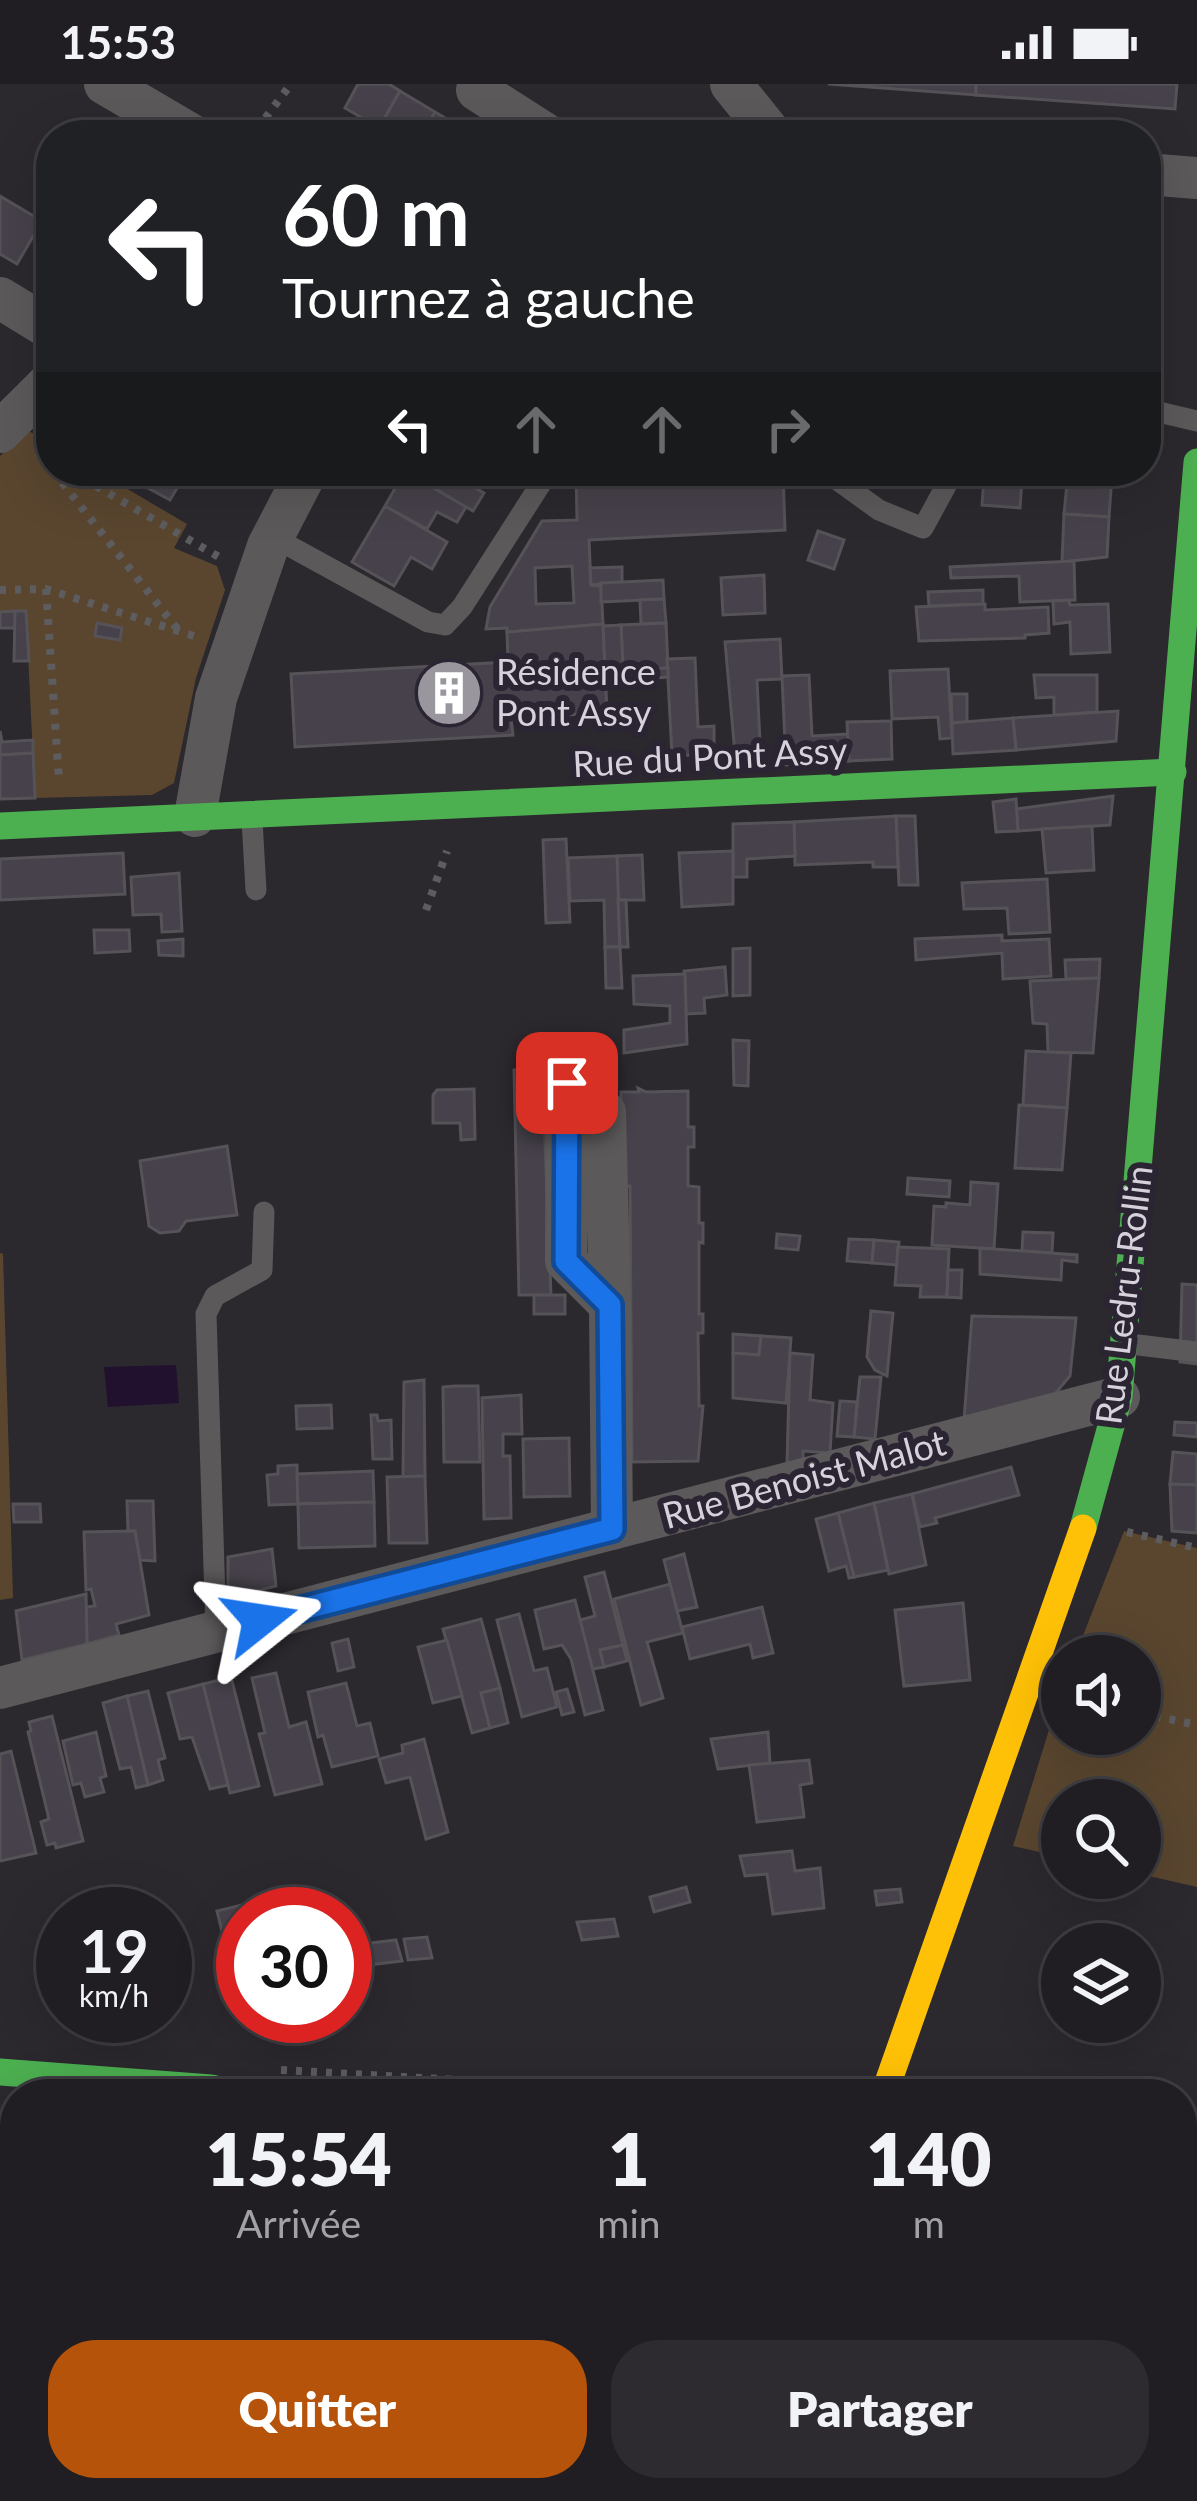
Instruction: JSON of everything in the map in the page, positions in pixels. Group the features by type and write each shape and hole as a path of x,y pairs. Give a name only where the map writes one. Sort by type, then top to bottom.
{"main road":[{"name":"Rue Ledru-Rollin","path":"889,2079 1084,1522 1119,1397 1197,462"},
{"name":"Rue du Pont Assy","path":"0,826 1173,772"},
{"path":"0,2072 93,2079"}],"street":[{"path":"105,84 166,120"},
{"path":"482,84 477,90 524,120"},
{"path":"731,84 760,120"},
{"path":"1161,175 1197,178"},
{"path":"0,298 36,319"},
{"path":"0,432 36,396"},
{"path":"196,816 216,698 273,537 300,486"},
{"path":"567,1083 566,1261 610,1305"},
{"path":"604,1112 612,1529"},
{"name":"Rue Benoist Malot","path":"0,1688 1119,1397"}],"lane":[{"path":"1161,413 1197,421"},
{"path":"273,537 428,622 445,625 462,607 539,486"},
{"path":"846,486 879,510 923,528 946,486"},
{"path":"251,814 256,890"},
{"path":"216,1631 206,1313 214,1296 262,1270 264,1212"},
{"path":"1124,1343 1197,1352"}],"path":[{"path":"264,120 291,84"},
{"path":"67,486 179,631"},
{"path":"96,486 257,579"},
{"path":"46,589 63,823"},
{"path":"0,590 46,589 232,650"},
{"path":"1084,1522 1197,1548"},
{"path":"1161,1717 1197,1725"},
{"path":"258,2068 447,2079"}],"shaded area":[{"path":"27,430 36,435 36,486 122,486 187,524 174,548 217,566 225,590 196,678 174,783 152,795 35,798 26,612 0,612 0,456"},
{"path":"0,1253 13,1598 0,1600"},
{"path":"176,1365 179,1403 108,1407 104,1367"},
{"path":"1124,1531 1197,1548 1197,1887 1161,1879 1161,1779 1041,1779 1041,1852 1013,1846 1041,1755 1161,1755 1161,1635 1083,1635"}],"building":[{"path":"358,84 389,84 400,91 384,120 365,120 345,108"},
{"path":"828,84 976,84 976,95"},
{"path":"976,84 1177,84 1175,109 976,95"},
{"path":"400,91 435,112 430,120 384,120"},
{"path":"0,196 36,217 36,231 17,264 0,254"},
{"path":"144,486 178,486 170,500"},
{"path":"396,486 430,486 466,507 457,522 437,512 427,529 385,506"},
{"path":"430,486 472,486 484,493 473,511"},
{"path":"576,486 784,486 785,530 589,540 591,585 601,586 603,624 507,632 507,628 486,629 490,607 542,521 577,520","holes":["572,566 574,603 536,604 535,568"]},
{"path":"983,486 1022,486 1020,508 982,505"},
{"path":"1067,486 1111,486 1109,517 1064,514"},
{"path":"385,506 447,542 432,569 411,557 394,586 352,562"},
{"path":"1064,514 1109,517 1107,557 1062,562"},
{"path":"818,531 844,540 834,569 808,560"},
{"path":"1074,561 1075,600 1020,602 1019,576 951,578 950,567"},
{"path":"622,567 622,582 591,585 590,568"},
{"path":"764,575 765,613 723,615 721,578"},
{"path":"663,580 664,599 601,602 601,583"},
{"path":"983,590 983,604 929,606 928,592"},
{"path":"664,599 666,623 641,624 640,600"},
{"path":"1069,600 1070,605 1108,604 1110,652 1071,654 1070,622 1054,624 1053,601"},
{"path":"985,604 985,610 1048,607 1049,633 919,641 916,607"},
{"path":"15,611 16,628 0,628 0,612"},
{"path":"15,611 26,611 29,661 14,661"},
{"path":"97,623 122,628 120,640 95,636"},
{"path":"666,623 668,668 623,671 621,625"},
{"name":"Résidence Pont Assy","path":"603,624 607,712 511,719 513,735 295,747 291,674 508,662 507,632"},
{"path":"621,625 623,665 605,666 603,626"},
{"path":"780,639 782,679 757,680 761,763 736,765 725,642"},
{"path":"695,658 698,727 714,726 714,754 672,756 667,659"},
{"path":"668,668 668,677 627,680 626,670"},
{"path":"948,669 952,738 940,739 938,717 892,719 890,671"},
{"path":"809,675 812,736 848,734 849,761 786,765 782,676"},
{"path":"1034,675 1097,675 1097,712 1054,715 1054,697 1036,698"},
{"path":"951,694 967,694 967,722 952,723"},
{"path":"1118,711 1116,741 1016,750 1013,718"},
{"path":"1013,718 1016,750 953,754 952,723"},
{"path":"891,721 892,759 849,761 847,722"},
{"path":"0,731 2,742 33,740 33,753 0,755"},
{"path":"33,753 35,798 0,799 0,755"},
{"path":"1113,796 1110,825 1018,831 1016,809"},
{"path":"1016,799 1018,831 996,832 993,802"},
{"path":"896,816 915,816 918,885 899,885"},
{"path":"896,816 898,867 873,867 873,862 795,865 794,822"},
{"path":"794,822 795,856 747,859 747,877 733,877 733,824"},
{"path":"1092,826 1094,870 1046,873 1042,829"},
{"path":"566,839 570,922 546,923 543,840"},
{"path":"733,851 733,904 682,907 679,853"},
{"path":"123,853 125,894 0,900 0,859"},
{"path":"642,855 644,900 618,900 617,856"},
{"path":"617,856 620,947 605,947 604,900 570,901 568,858"},
{"path":"179,873 182,931 162,932 161,914 133,915 131,877"},
{"path":"1047,879 1050,932 1009,934 1007,908 964,909 962,883"},
{"path":"618,900 626,900 628,947 620,947"},
{"path":"94,930 129,930 130,951 95,953"},
{"path":"1002,935 1002,941 1049,939 1051,976 1003,979 1002,953 916,960 915,939"},
{"path":"183,939 183,956 159,955 158,941"},
{"path":"605,947 620,947 622,988 606,988"},
{"path":"750,948 750,995 733,996 733,949"},
{"path":"1100,959 1099,978 1066,979 1065,960"},
{"path":"725,967 727,995 704,998 705,1013 686,1014 684,971"},
{"path":"685,974 687,1044 624,1053 624,1030 670,1023 670,1006 634,1004 633,976"},
{"path":"1099,978 1093,1053 1048,1052 1047,1024 1033,1023 1030,981"},
{"path":"733,1040 749,1041 748,1086 734,1085"},
{"path":"1026,1051 1071,1053 1067,1108 1023,1105"},
{"path":"542,1066 551,1295 519,1295 514,1070"},
{"path":"638,1088 688,1091 688,1127 694,1127 694,1147 688,1147 688,1186 699,1187 699,1223 703,1223 699,1314 703,1314 703,1333 698,1333 699,1406 703,1406 698,1461 632,1462 630,1186 621,1187 621,1092 639,1092"},
{"path":"474,1089 475,1139 461,1140 460,1123 433,1123 437,1090"},
{"path":"1019,1105 1067,1108 1062,1170 1015,1168"},
{"path":"227,1146 237,1215 186,1221 179,1231 160,1233 149,1226 140,1161"},
{"path":"908,1178 950,1181 949,1197 907,1194"},
{"path":"971,1182 998,1184 994,1249 932,1245 934,1206 970,1205"},
{"path":"1023,1232 1053,1233 1052,1253 1022,1251"},
{"path":"777,1234 800,1236 798,1250 776,1248"},
{"path":"849,1239 874,1240 872,1263 847,1261"},
{"path":"874,1240 899,1242 897,1265 872,1263"},
{"path":"898,1247 949,1249 947,1297 920,1297 921,1286 895,1285"},
{"path":"980,1248 1077,1255 1077,1262 1062,1260 1061,1280 980,1274"},
{"path":"948,1270 962,1270 961,1298 947,1297"},
{"path":"1182,1284 1197,1285 1197,1364 1180,1362"},
{"path":"534,1295 565,1295 565,1314 534,1314"},
{"path":"871,1311 893,1313 887,1376 875,1370 867,1357"},
{"path":"972,1316 1076,1318 1070,1376 1054,1395 964,1420"},
{"path":"733,1334 761,1336 759,1355 733,1353"},
{"path":"761,1336 791,1338 786,1403 733,1398 733,1353 759,1355"},
{"path":"790,1353 813,1355 810,1400 833,1403 830,1453 803,1451 803,1460 787,1464"},
{"path":"860,1377 881,1377 875,1439 854,1437"},
{"path":"424,1380 425,1476 403,1477 404,1382"},
{"path":"478,1386 480,1462 444,1462 443,1387"},
{"path":"521,1395 522,1434 503,1434 503,1456 510,1456 511,1518 484,1519 482,1398"},
{"path":"840,1401 857,1402 854,1437 837,1436"},
{"path":"331,1405 332,1428 297,1429 296,1406"},
{"path":"371,1415 377,1415 378,1421 391,1420 392,1459 373,1459"},
{"path":"1175,1422 1197,1423 1197,1437 1174,1435"},
{"path":"569,1438 570,1496 524,1497 523,1439"},
{"path":"1173,1452 1197,1454 1197,1485 1170,1484"},
{"path":"297,1465 298,1504 269,1505 267,1475 278,1474 278,1466"},
{"path":"1011,1467 1019,1495 935,1518 937,1523 920,1527 912,1494"},
{"path":"373,1471 374,1502 298,1504 297,1474"},
{"path":"425,1476 427,1543 389,1543 387,1477"},
{"path":"1170,1484 1197,1485 1197,1533 1172,1531"},
{"path":"912,1494 926,1565 889,1574 874,1503"},
{"path":"127,1501 153,1501 155,1561 140,1560 135,1531 128,1531"},
{"path":"374,1502 375,1546 299,1548 298,1504"},
{"path":"874,1503 888,1570 854,1577 838,1513"},
{"path":"13,1504 40,1504 41,1522 14,1522"},
{"path":"838,1513 854,1577 849,1578 846,1566 829,1571 816,1519"},
{"path":"135,1531 149,1615 116,1624 119,1635 87,1644 86,1607 95,1606 91,1589 86,1590 84,1532"},
{"path":"272,1549 276,1586 228,1598 228,1557"},
{"path":"684,1554 697,1607 677,1611 664,1560"},
{"path":"604,1572 623,1645 600,1650 604,1667 592,1669 580,1620 595,1616 585,1577"},
{"path":"670,1584 683,1633 647,1642 663,1698 641,1705 614,1599"},
{"path":"86,1594 87,1644 22,1660 16,1611"},
{"path":"575,1600 603,1710 585,1715 571,1659 562,1645 544,1649 535,1610"},
{"path":"963,1603 970,1680 904,1686 895,1610"},
{"path":"762,1607 773,1653 753,1658 750,1644 690,1659 682,1627"},
{"path":"519,1614 534,1671 547,1668 557,1707 522,1717 497,1620"},
{"path":"481,1619 500,1688 481,1693 490,1728 472,1733 443,1629"},
{"path":"348,1639 354,1667 338,1671 332,1643"},
{"path":"447,1640 462,1696 433,1703 418,1647"},
{"path":"623,1645 627,1661 604,1667 600,1650"},
{"path":"276,1673 289,1727 306,1722 322,1784 275,1795 259,1734 265,1733 252,1678"},
{"path":"231,1677 259,1786 230,1793 203,1684"},
{"path":"346,1683 357,1726 370,1723 378,1756 332,1767 323,1735 318,1737 308,1692"},
{"path":"203,1684 228,1785 210,1789 192,1737 180,1739 168,1693"},
{"path":"500,1688 508,1723 490,1728 481,1693"},
{"path":"567,1689 574,1712 562,1715 556,1692"},
{"path":"148,1691 165,1758 158,1760 163,1780 148,1785 127,1696"},
{"path":"127,1696 148,1785 136,1788 131,1767 120,1769 103,1703"},
{"path":"52,1716 83,1841 56,1848 55,1843 47,1845 41,1822 49,1819 28,1732 29,1722"},
{"path":"96,1732 106,1776 100,1778 104,1792 85,1797 81,1783 73,1785 63,1741"},
{"path":"768,1732 770,1763 718,1769 711,1739"},
{"path":"424,1739 448,1832 426,1839 410,1777 386,1783 379,1759 403,1753 402,1745"},
{"path":"11,1751 36,1853 0,1861 0,1754"},
{"path":"809,1760 812,1783 800,1785 804,1817 757,1822 749,1765"},
{"path":"792,1851 795,1871 820,1868 824,1908 773,1914 767,1874 745,1876 740,1856"},
{"path":"686,1887 690,1902 654,1912 650,1897"},
{"path":"900,1889 902,1902 877,1905 875,1891"},
{"path":"614,1919 618,1936 582,1940 577,1922"},
{"path":"427,1937 432,1958 408,1960 404,1939"},
{"path":"396,1940 402,1961 372,1965 372,1943"}],"traffic: fast":[{"path":"1083,1528 1119,1397 1197,462"},
{"path":"0,826 1173,772"},
{"path":"0,2072 92,2079"}],"traffic: slow":[{"path":"889,2079 1083,1528"}],"place":[{"name":"Résidence Pont Assy","path":"449,693"}],"route":[{"path":"260,1620 612,1529 610,1305 566,1261 567,1083"}]}
